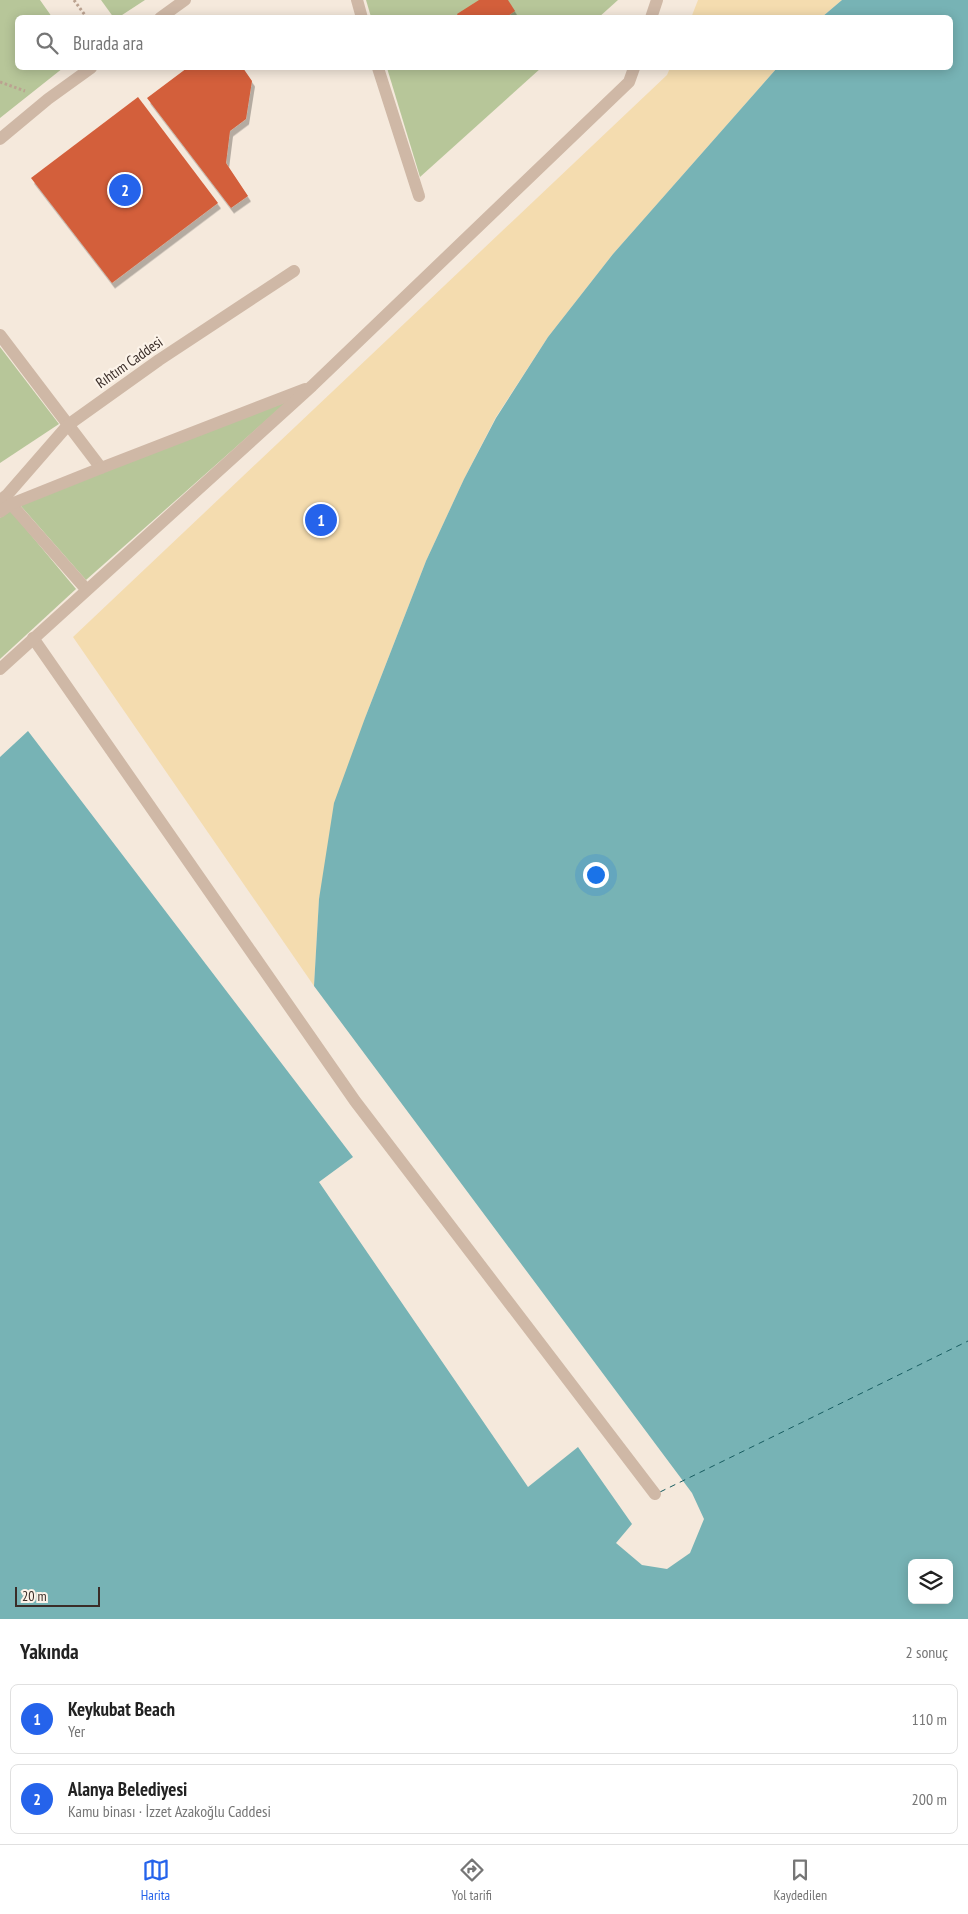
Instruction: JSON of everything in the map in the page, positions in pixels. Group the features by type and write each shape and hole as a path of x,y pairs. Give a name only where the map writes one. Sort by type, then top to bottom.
{"street":[{"path":"164,15 185,0"},
{"path":"357,0 361,15"},
{"path":"652,15 657,0"},
{"path":"0,139 48,99 87,70"},
{"path":"379,70 419,196"},
{"path":"0,669 312,386 629,82 633,70"},
{"name":"Rıhtım Caddesi","path":"6,502 7,495 68,425 159,360 294,271"},
{"path":"0,336 101,468"},
{"path":"0,512 6,502 101,468 312,386"},
{"path":"6,502 86,589"},
{"path":"33,638 355,1100 655,1494"}],"path":[{"path":"74,0 85,15"}],"green space":[{"path":"0,0 40,0 51,15 15,15 15,70 60,70 0,118"},
{"path":"101,0 145,0 122,15 112,15"},
{"path":"366,0 618,0 601,15 370,15"},
{"path":"388,70 539,70 420,177"},
{"path":"0,347 59,424 0,463"},
{"path":"289,400 86,580 20,505"},
{"path":"10,510 76,589 0,659 0,518"}],"sand":[{"path":"698,0 842,0 824,15 692,15"},
{"path":"669,70 775,70 613,254 548,337 496,417 464,479 426,561 365,718 319,899 314,986 73,637 667,75"}],"water":[{"path":"842,0 968,0 968,1619 0,1619 0,757 28,731 353,1157 319,1182 528,1487 578,1447 632,1524 616,1543 642,1565 667,1569 690,1553 704,1519 692,1493 314,986 319,899 334,803 426,561 464,479 496,418 548,337 613,254 775,70 953,70 953,15 824,15"}],"building":[{"path":"479,0 508,0 515,11 509,15 457,14"},
{"path":"184,70 244,70 252,81 246,119 230,131 226,163 248,196 231,208 147,98"},
{"path":"138,97 218,203 112,283 31,178"}],"ferry route":[{"path":"660,1492 968,1341"}],"place":[{"name":"Alanya Belediyesi","path":"125,190"},
{"name":"Keykubat Beach","path":"321,520"}]}
